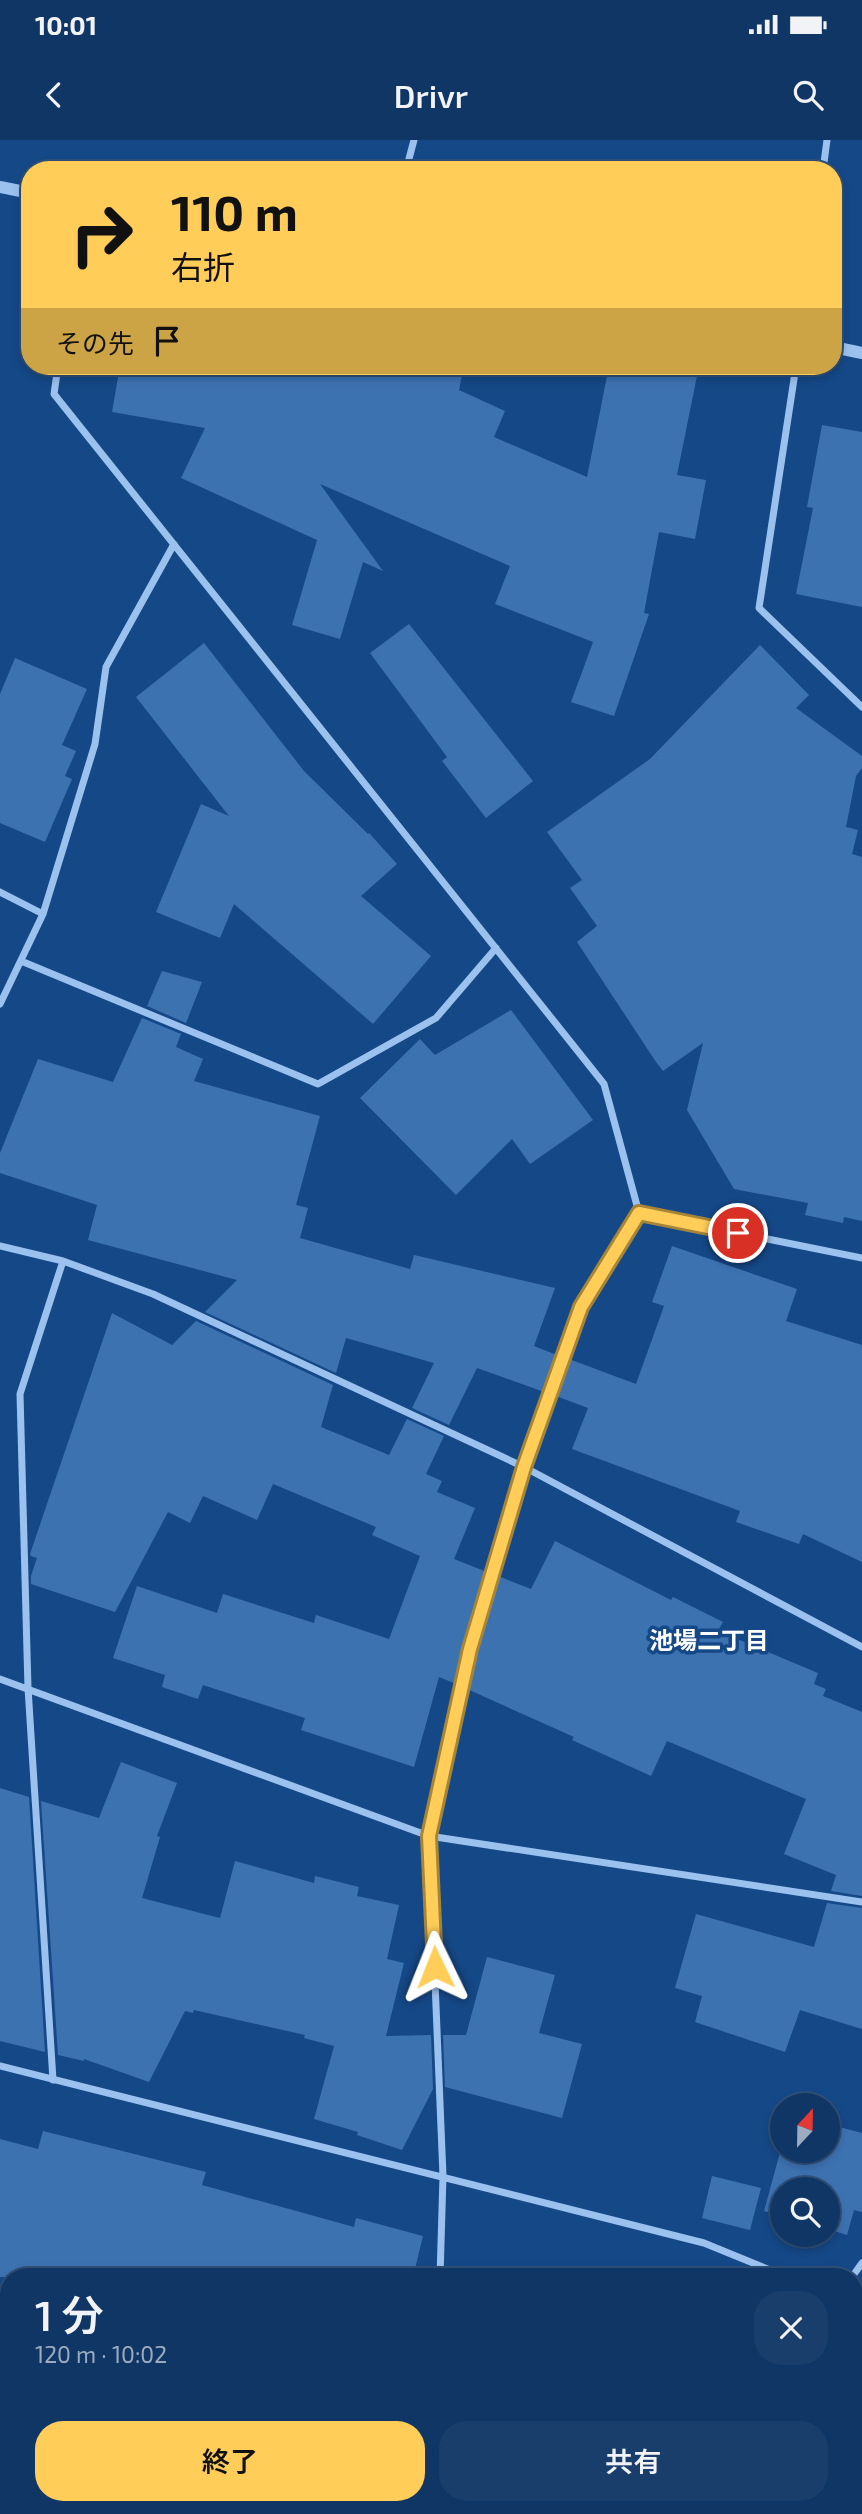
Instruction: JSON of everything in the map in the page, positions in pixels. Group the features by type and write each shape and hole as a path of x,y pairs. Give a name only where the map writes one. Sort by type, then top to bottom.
{"street":[{"path":"408,161 414,140"},
{"path":"824,161 827,140"},
{"path":"0,187 21,191"},
{"path":"842,349 862,353"},
{"path":"57,375 54,394 604,1083 639,1213 581,1307 524,1467 470,1649 429,1836 443,2176 440,2268"},
{"path":"795,375 759,607 862,707"},
{"path":"0,1004 43,914 95,744 106,667 174,544"},
{"path":"0,892 43,914"},
{"path":"21,961 318,1084 436,1018 496,948"},
{"path":"639,1213 862,1258"},
{"path":"0,1245 63,1261 153,1294 524,1467 862,1647"},
{"path":"53,2080 28,1688 20,1394 63,1261"},
{"path":"0,1679 429,1836 862,1902"},
{"path":"0,2066 704,2243 765,2268"}],"building":[{"path":"118,375 462,375 459,390 505,411 494,437 587,477 607,375 692,375 697,376 677,475 706,480 695,539 659,532 644,613 649,614 614,716 571,702 593,642 495,604 510,566 320,484 383,571 363,562 340,639 292,625 317,540 181,478 205,428 112,412"},
{"path":"822,425 862,432 862,607 796,594 813,508 807,507"},
{"path":"409,624 533,781 486,818 442,761 447,757 370,653"},
{"path":"204,643 304,771 369,833 397,864 361,896 431,956 373,1024 234,904 220,938 156,912 201,804 229,816 136,697"},
{"path":"760,645 809,695 796,708 862,756 862,768 856,776 846,827 858,830 852,854 862,857 862,1221 844,1217 843,1223 805,1215 808,1203 734,1189 687,1110 703,1043 663,1071 656,1062 577,942 597,926 570,888 582,880 547,832 650,759"},
{"path":"15,658 87,689 62,745 76,751 65,776 72,779 45,842 0,823 0,694"},
{"path":"162,971 202,982 186,1023 147,1006"},
{"path":"511,1010 593,1120 530,1164 512,1139 456,1195 360,1098 420,1039 435,1055"},
{"path":"142,1018 181,1034 176,1047 203,1059 194,1081 320,1116 296,1205 308,1208 300,1238 410,1269 414,1255 555,1288 534,1346 557,1355 544,1392 477,1368 449,1425 412,1408 434,1363 346,1338 336,1373 205,1312 237,1280 88,1240 97,1205 0,1173 0,1153 38,1059 113,1082"},
{"path":"672,1246 797,1289 786,1321 862,1345 862,1562 803,1534 799,1544 736,1522 740,1511 572,1449 588,1408 556,1396 569,1359 636,1384 664,1306 652,1302"},
{"path":"112,1313 172,1345 196,1321 333,1385 321,1427 389,1455 407,1419 444,1436 426,1474 442,1481 437,1492 475,1508 454,1559 487,1572 464,1647 456,1684 439,1677 414,1767 301,1730 305,1718 203,1685 198,1699 162,1687 165,1675 113,1658 137,1586 217,1613 223,1594 314,1623 316,1615 389,1639 420,1556 372,1535 376,1527 273,1484 257,1520 203,1496 190,1523 168,1512 115,1612 31,1584 37,1558 30,1554"},
{"path":"555,1541 671,1600 673,1597 723,1622 718,1631 818,1673 814,1684 826,1689 823,1696 862,1712 862,1896 831,1891 836,1875 784,1854 806,1799 667,1741 651,1776 572,1740 574,1737 467,1689 498,1576 531,1589"},
{"path":"121,1762 177,1783 157,1836 160,1837 142,1898 220,1918 235,1861 314,1883 315,1876 359,1887 357,1896 399,1905 387,1959 404,1963 386,2036 431,2035 433,2089 402,2150 357,2135 358,2132 314,2119 334,2046 304,2038 305,2035 194,2010 193,2013 185,2011 149,2082 84,2059 58,2055 41,1801 99,1818"},
{"path":"0,1788 29,1797 45,2052 0,2041"},
{"path":"827,1903 862,1908 862,2029 800,2010 785,2052 695,2022 702,1996 675,1988 696,1914 814,1947"},
{"path":"487,1957 555,1975 539,2033 582,2044 562,2118 445,2087 443,2035 466,2035"},
{"path":"840,2127 862,2133 862,2212 854,2210 847,2235 840,2233 840,2177 773,2177 777,2163 840,2163"},
{"path":"43,2131 206,2172 202,2185 354,2227 356,2218 423,2236 415,2268 0,2268 0,2139 38,2149"},
{"path":"712,2176 761,2188 750,2230 702,2218"},
{"path":"770,2189 770,2213 764,2211"}],"district":[{"name":"池場二丁目","path":"709,1639"}],"route":[{"path":"435,1967 429,1836 458,1703 470,1649 524,1467 581,1307 639,1213 738,1233"}]}
